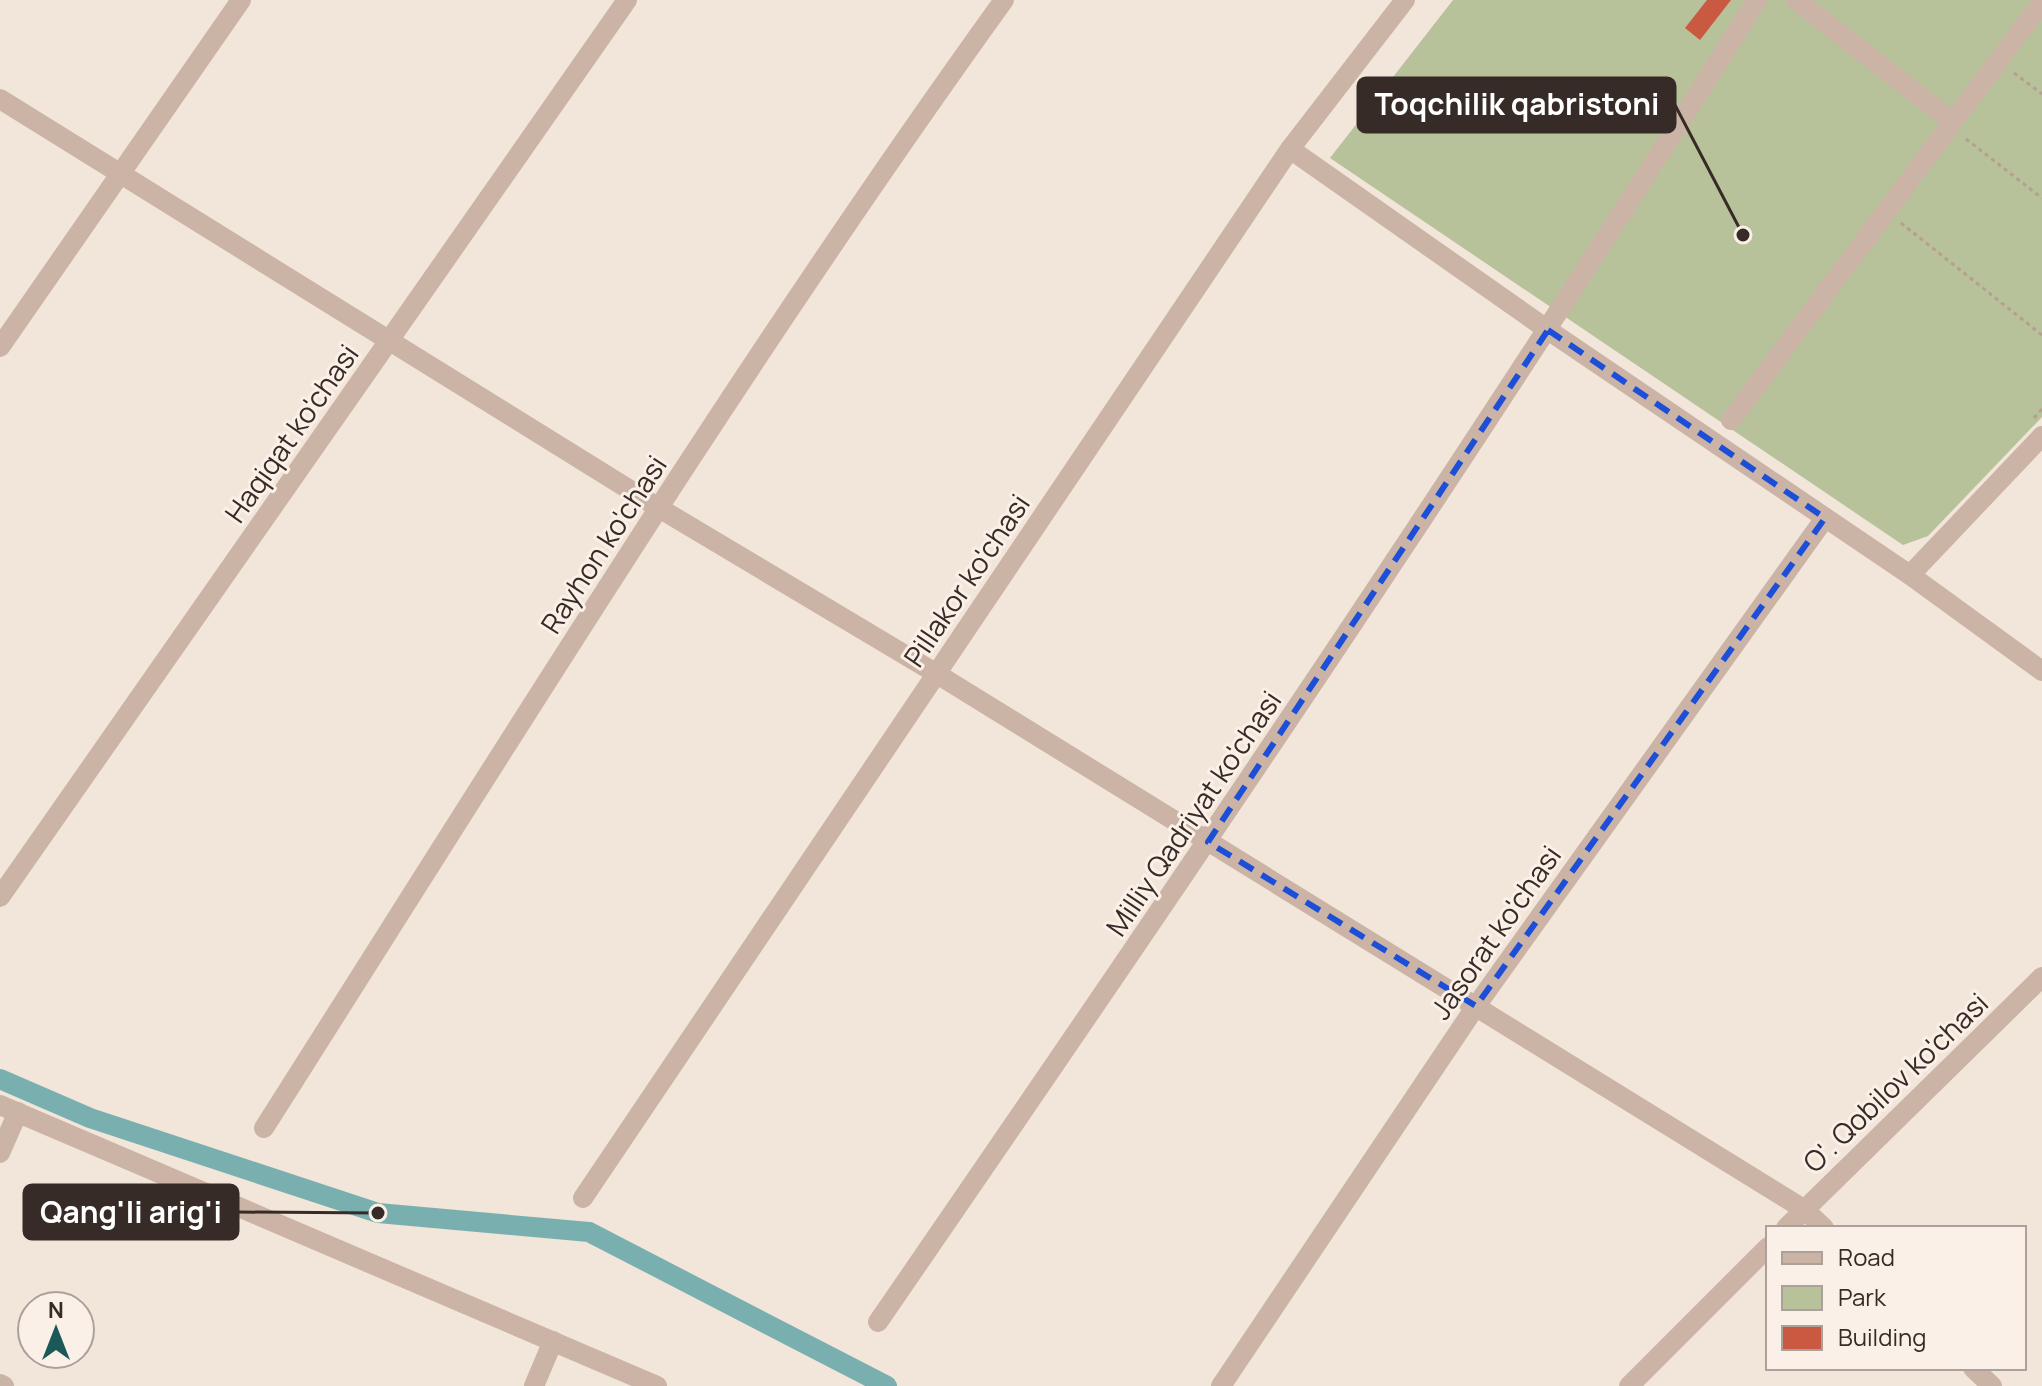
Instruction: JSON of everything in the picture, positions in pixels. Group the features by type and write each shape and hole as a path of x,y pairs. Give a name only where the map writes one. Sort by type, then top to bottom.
{"street":[{"path":"0,347 241,0"},
{"name":"Haqiqat ko'chasi","path":"0,897 627,0"},
{"name":"Rayhon ko'chasi","path":"264,1128 659,508 918,119 1004,0"},
{"name":"Pillakor ko'chasi","path":"583,1198 1290,149 1405,0"},
{"name":"Milliy Qadriyat ko'chasi","path":"878,1322 1208,842 1548,330 1757,0"},
{"path":"1796,0 1952,124"},
{"path":"1731,420 2042,2"},
{"path":"0,99 659,508 937,674 1476,1006 1805,1210 1822,1226"},
{"path":"1290,149 1548,330 1910,575 2042,671"},
{"path":"1910,575 2042,436"},
{"name":"Jasorat ko'chasi","path":"1221,1386 1476,1006 1825,518"},
{"name":"O'. Qobilov ko'chasi","path":"1788,1226 2042,977"},
{"path":"0,1153 9,1108 657,1386"},
{"path":"1629,1386 1766,1249"},
{"path":"534,1386 553,1341"},
{"path":"1975,1370 1992,1386"}],"path":[{"path":"1998,62 2042,94"},
{"path":"1952,124 2042,198"},
{"path":"1887,213 2042,335"}],"highlighted area":[{"path":"1548,330 1825,518 1476,1006 1208,842"}],"green space":[{"path":"1453,0 2042,0 2042,417 1928,536 1903,545 1330,158"}],"building":[{"path":"1707,0 1731,0 1700,40 1685,28"}],"waterway":[{"path":"0,1079 90,1118 378,1213 589,1232 887,1386"}],"place":[{"name":"Toqchilik qabristoni","path":"1743,235"},
{"name":"Qang'li arig'i","path":"378,1213"}]}
